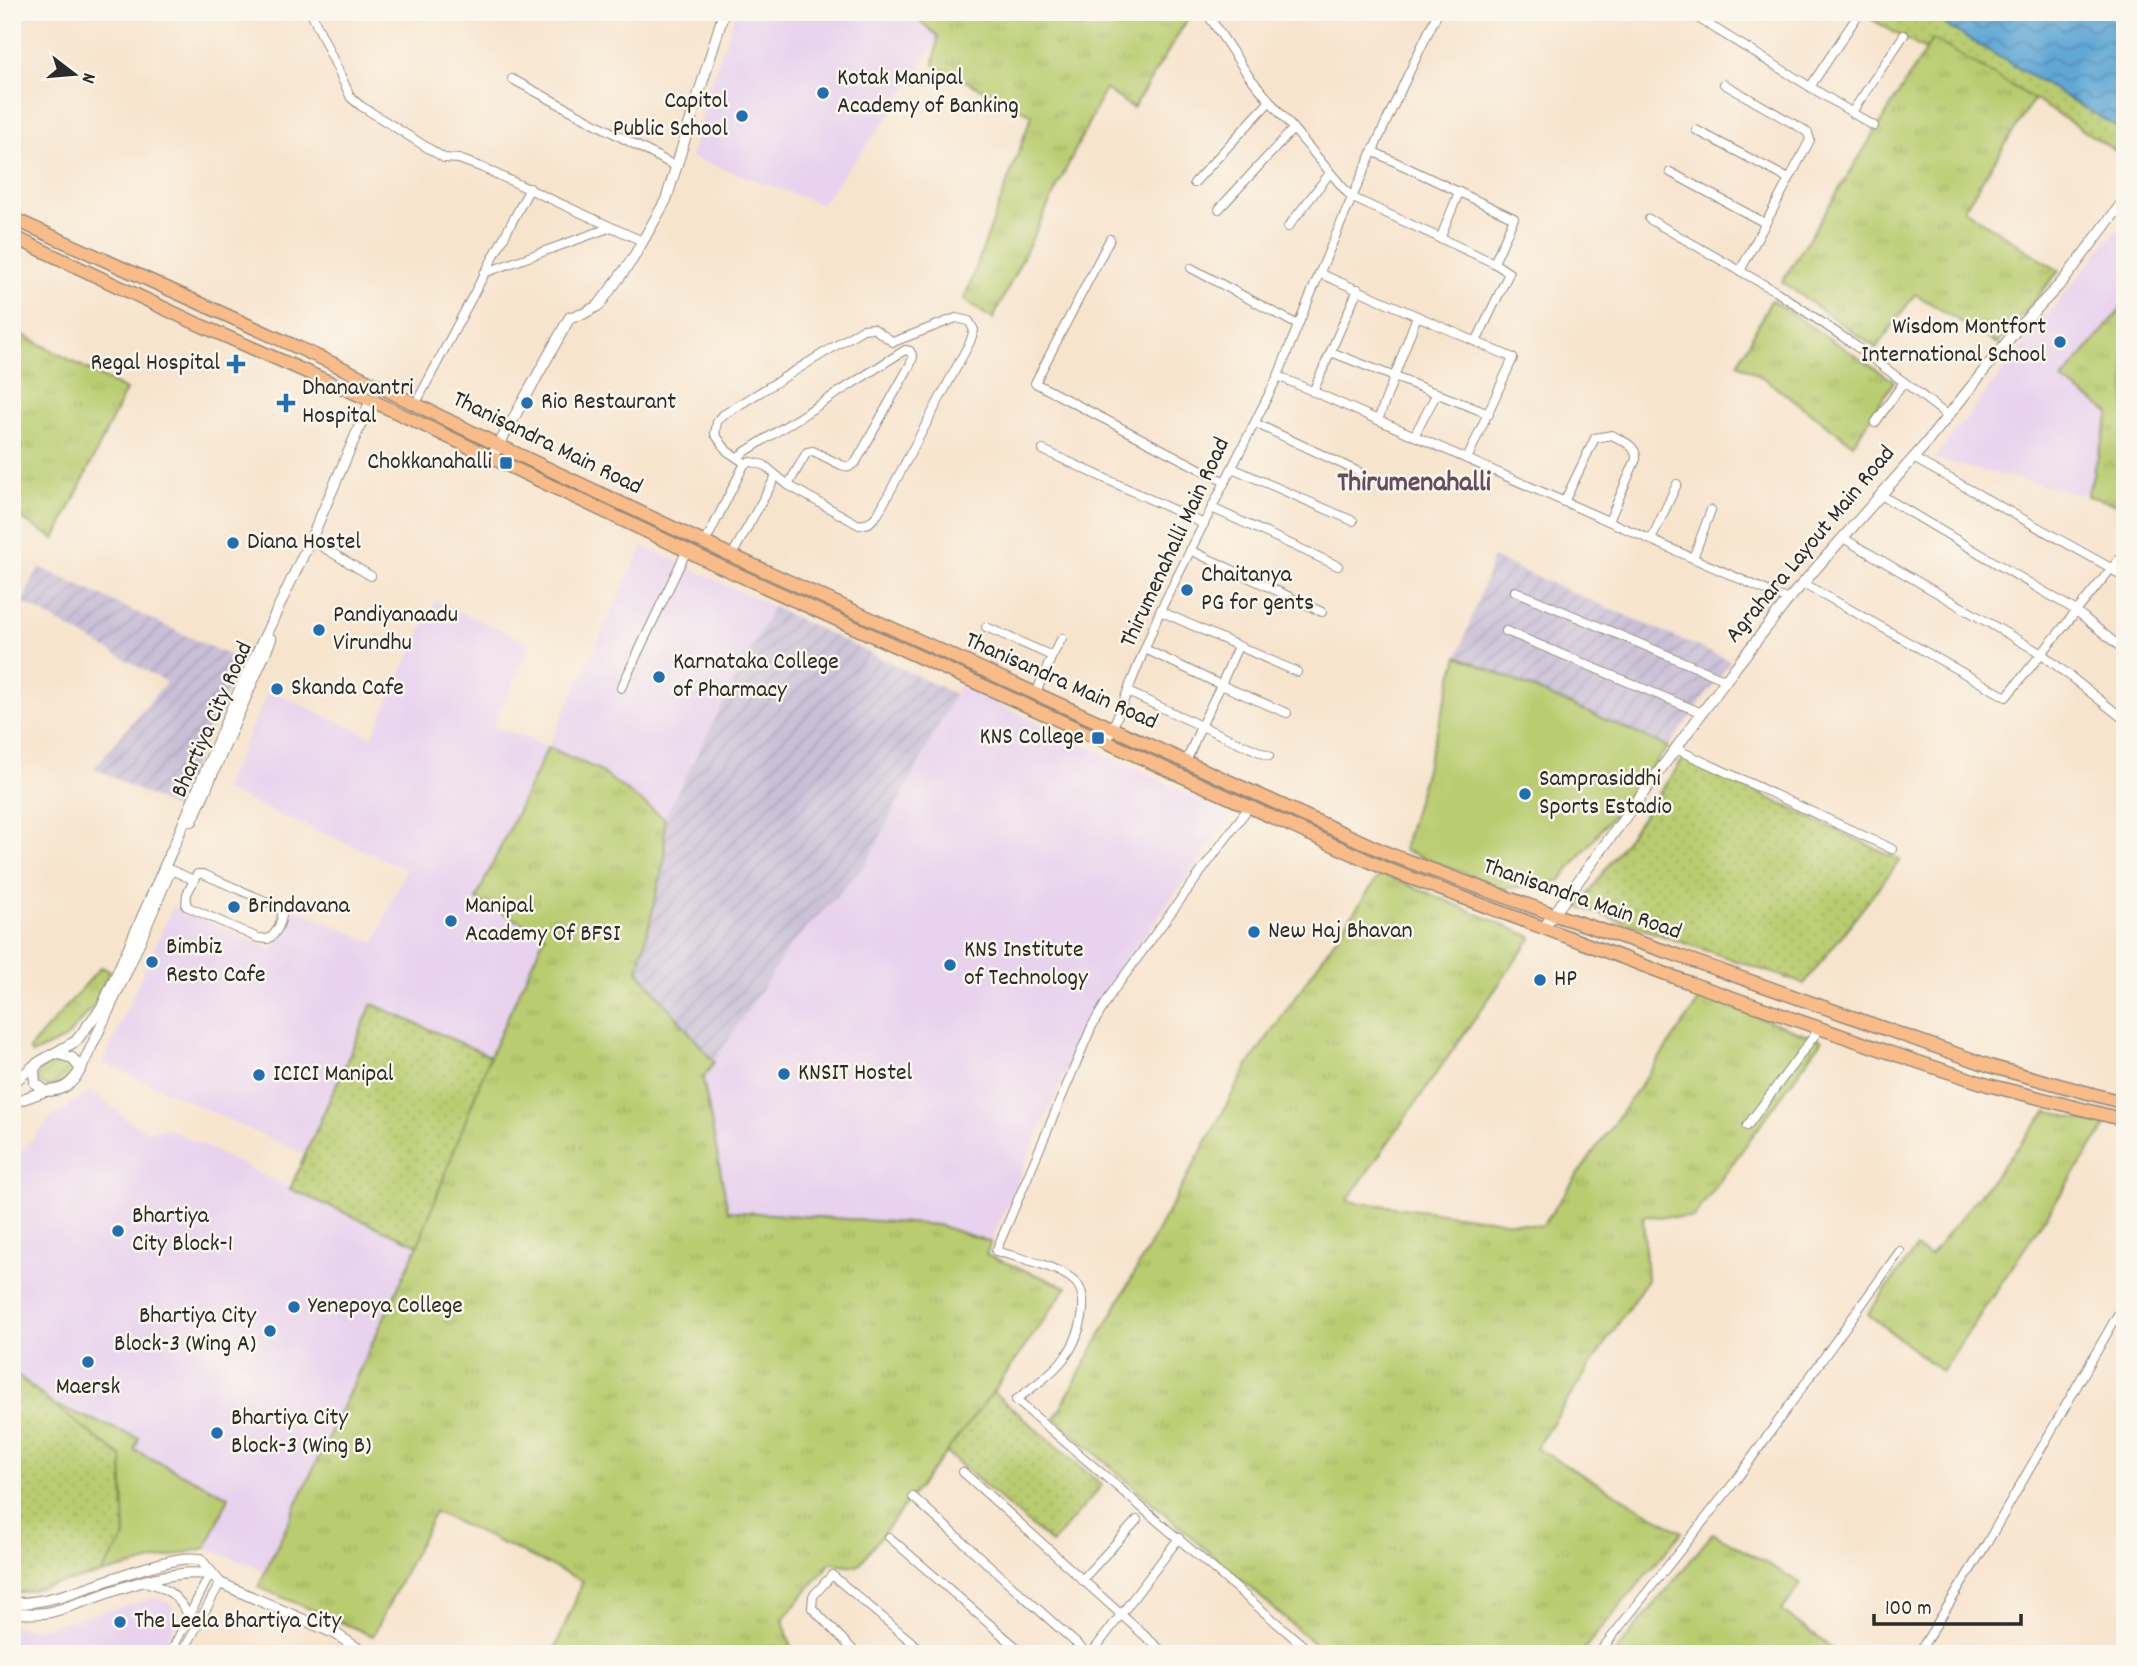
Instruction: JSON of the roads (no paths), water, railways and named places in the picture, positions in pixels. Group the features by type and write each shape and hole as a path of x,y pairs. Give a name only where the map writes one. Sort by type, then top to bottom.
{"main road":[{"name":"Thanisandra Main Road","path":"12,218 416,403 495,451 687,550 1384,868 1544,929 1820,1028 1988,1085 2125,1120"},
{"name":"Thanisandra Main Road","path":"12,236 191,321 732,555 1389,854 1555,915 1993,1067 2125,1103"}],"street":[{"path":"311,12 355,102 444,158 468,162 642,241"},
{"path":"495,451 569,317 583,314 599,305 666,200 724,12"},
{"path":"1206,12 1248,75 1351,197 1494,263 1509,273 1476,342"},
{"name":"Thirumenahalli Main Road","path":"1107,742 1160,611 1278,376 1351,197 1438,12"},
{"path":"1688,12 1874,126"},
{"path":"1810,87 1860,12"},
{"path":"1852,112 1904,35"},
{"path":"512,79 677,166"},
{"path":"1724,84 1808,133 1810,140 1740,271"},
{"path":"1194,183 1270,101"},
{"path":"1219,209 1293,129"},
{"path":"1696,130 1789,179"},
{"path":"1372,150 1514,218 1494,263"},
{"path":"1670,172 1766,223"},
{"path":"1288,227 1331,173"},
{"path":"416,403 530,188"},
{"path":"1440,239 1459,192"},
{"name":"Agrahara Layout Main Road","path":"1544,929 1726,680 1788,600 1913,458 2018,328 2064,280 2125,199"},
{"path":"1649,219 1789,300 1948,416"},
{"path":"484,273 609,228"},
{"path":"1111,239 1035,383 1225,482"},
{"path":"1191,268 1298,325"},
{"path":"1319,273 1513,358 1467,459"},
{"path":"1313,392 1358,289"},
{"path":"1378,420 1417,316"},
{"path":"956,318 969,321 974,330 970,342 878,514 869,523 859,525 776,476 764,465 741,460 727,451 715,435 717,422 723,415 863,329 873,328 893,342 956,318"},
{"path":"705,543 741,460 905,350 910,351 913,357 910,365 856,461 849,467 841,466 813,451 807,452 788,485"},
{"path":"1331,352 1489,414"},
{"path":"1278,376 1788,600"},
{"path":"1875,423 1904,382"},
{"path":"374,401 381,387"},
{"path":"1414,436 1437,393"},
{"name":"Bhartiya City Road","path":"291,588 314,542 374,401"},
{"name":"Bhartiya City Road","path":"12,1084 39,1062 76,1041 102,1007 374,401"},
{"path":"1255,422 1363,474"},
{"path":"1564,502 1595,438 1612,435 1633,446 1637,453 1609,521"},
{"path":"1042,450 1204,524"},
{"path":"1913,458 2111,568 2125,579"},
{"path":"1232,468 1353,521"},
{"path":"732,555 776,476"},
{"path":"1651,540 1677,484"},
{"path":"1881,495 2075,610 2125,652"},
{"path":"1212,508 1338,566"},
{"path":"1693,558 1711,510"},
{"path":"1843,538 2042,654 2125,720"},
{"path":"314,542 371,576"},
{"path":"621,688 687,550"},
{"path":"1190,550 1322,611"},
{"path":"1803,583 2006,697 2125,552"},
{"path":"1515,591 1726,680"},
{"path":"1160,611 1297,672"},
{"path":"986,627 1052,656"},
{"path":"1506,631 1702,713"},
{"path":"1036,693 1062,638"},
{"path":"1186,762 1238,646"},
{"path":"1145,649 1287,713"},
{"name":"Bhartiya City Road","path":"12,1103 72,1084 81,1069 171,870 243,692"},
{"path":"1128,692 1269,756"},
{"path":"1676,749 1892,849"},
{"path":"1249,807 1114,991 1092,1026 996,1251 1072,1278 1082,1289 1084,1301 1075,1339 1066,1356 1016,1400 1313,1654"},
{"path":"171,870 194,880"},
{"path":"197,874 203,874 279,906 282,915 274,935 264,939 186,906 184,902 194,880 197,874"},
{"path":"1747,1125 1820,1028"},
{"path":"57,1054 72,1058 81,1069"},
{"path":"39,1062 34,1069 33,1079 37,1086 45,1091"},
{"path":"1598,1654 1736,1480 1900,1251"},
{"path":"1918,1654 1987,1543 2125,1302"},
{"path":"962,1472 1165,1654"},
{"path":"913,1497 1089,1654 1179,1538"},
{"path":"1082,1580 1137,1520"},
{"path":"889,1537 1024,1654"},
{"path":"12,1603 43,1601 122,1573 185,1558 200,1559 220,1583 336,1634 366,1654"},
{"path":"12,1613 48,1613 142,1582 193,1572 210,1574"},
{"path":"170,1654 210,1574"},
{"path":"857,1654 812,1608 813,1596 832,1575 926,1654"},
{"path":"142,1582 169,1591 189,1617"},
{"path":"183,1654 220,1583"}],"water":[{"path":"1939,12 2125,12 2125,132 1947,26"}],"place":[{"name":"Kotak Manipal Academy of Banking","path":"823,93"},
{"name":"Capitol Public School","path":"742,116"},
{"name":"Wisdom Montfort International School","path":"2060,342"},
{"name":"Regal Hospital","path":"236,364"},
{"name":"Dhanavantri Hospital","path":"286,403"},
{"name":"Rio Restaurant","path":"527,403"},
{"name":"Chokkanahalli","path":"506,463"},
{"name":"Diana Hostel","path":"233,543"},
{"name":"Chaitanya PG for gents","path":"1187,590"},
{"name":"Pandiyanaadu Virundhu","path":"319,630"},
{"name":"Karnataka College of Pharmacy","path":"659,677"},
{"name":"Skanda Cafe","path":"277,689"},
{"name":"KNS College","path":"1098,738"},
{"name":"Samprasiddhi Sports Estadio","path":"1525,794"},
{"name":"Brindavana","path":"234,907"},
{"name":"Manipal Academy Of BFSI","path":"451,921"},
{"name":"New Haj Bhavan","path":"1254,932"},
{"name":"Bimbiz Resto Cafe","path":"152,962"},
{"name":"KNS Institute of Technology","path":"950,965"},
{"name":"HP","path":"1540,980"},
{"name":"KNSIT Hostel","path":"784,1074"},
{"name":"ICICI Manipal","path":"259,1075"},
{"name":"Bhartiya City Block-1","path":"118,1231"},
{"name":"Yenepoya College","path":"294,1307"},
{"name":"Bhartiya City Block-3 (Wing A)","path":"270,1331"},
{"name":"Maersk","path":"88,1362"},
{"name":"Bhartiya City Block-3 (Wing B)","path":"217,1433"},
{"name":"The Leela Bhartiya City","path":"120,1622"}],"district":[{"name":"Thirumenahalli","path":"1414,485"}]}
